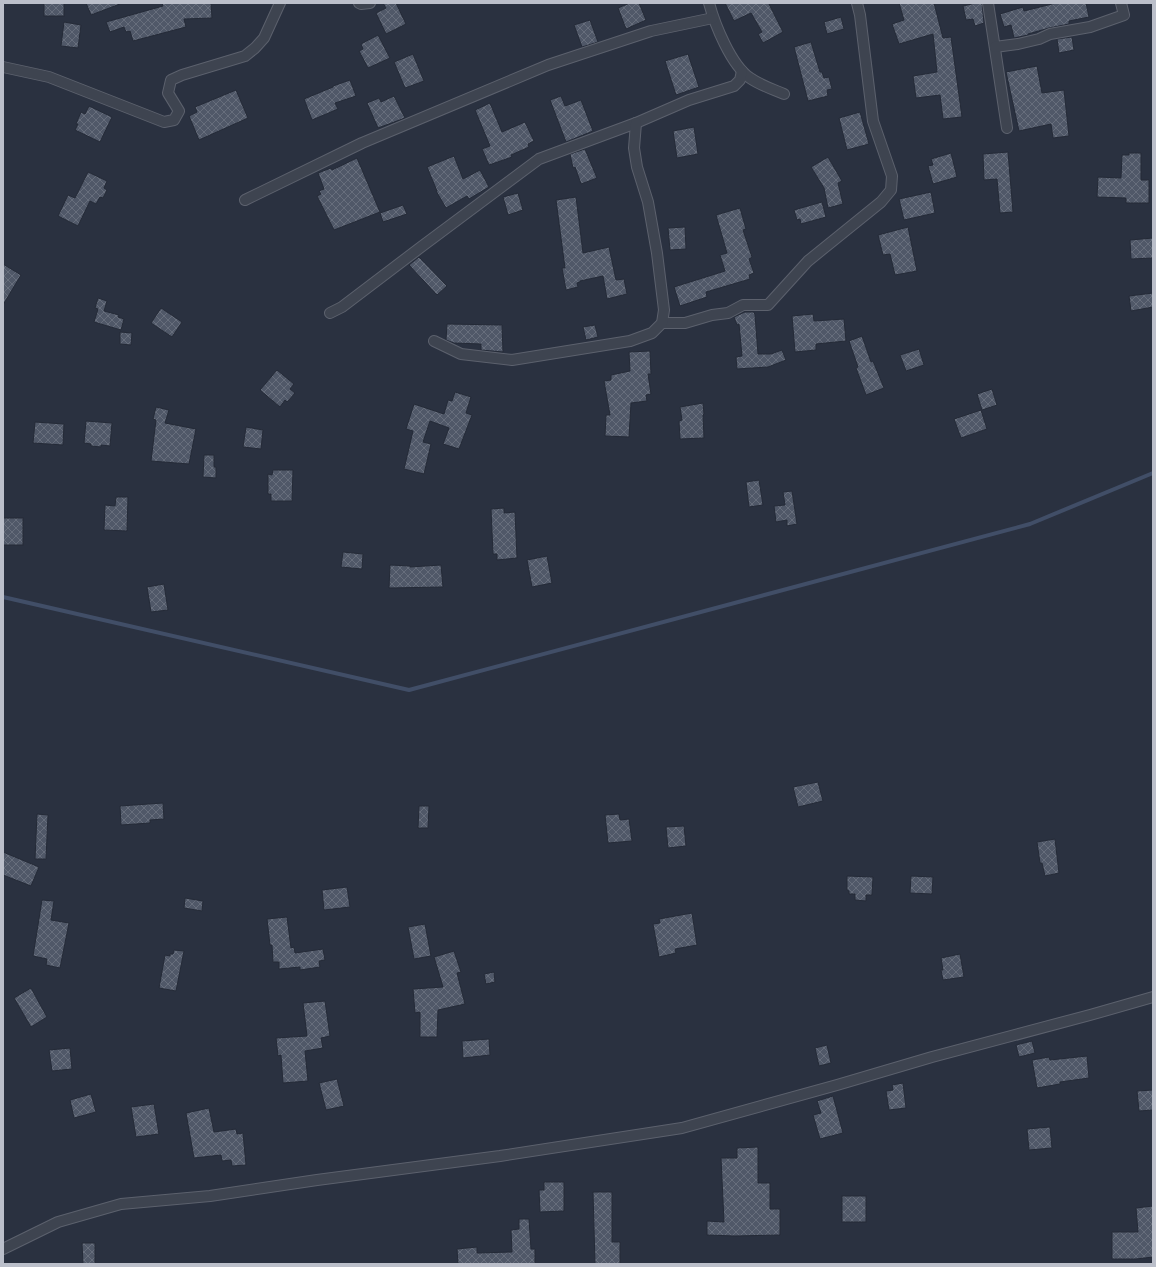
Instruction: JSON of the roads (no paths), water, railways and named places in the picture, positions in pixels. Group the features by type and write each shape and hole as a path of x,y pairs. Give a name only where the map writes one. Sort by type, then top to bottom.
{"street":[{"path":"3,67 49,77 164,122 174,120 179,111 168,93 171,80 182,75 245,56 264,38 280,3"},
{"path":"359,3 370,3"},
{"path":"710,3 713,18 729,52 742,71 759,83 784,94"},
{"path":"662,323 685,323 712,314 728,313 743,305 768,305 808,261 881,202 891,190 892,176 873,121 860,15 857,3"},
{"path":"988,3 1007,128"},
{"path":"995,47 1018,44 1039,39 1050,34 1090,27 1124,15 1121,3"},
{"path":"245,200 362,144 548,65 651,31 713,18"},
{"path":"330,313 348,303 539,159 636,123 690,100 734,86 740,80 742,71"},
{"path":"434,341 462,354 512,360 630,341 652,333 662,323 664,310 657,253 648,202 637,167 634,148 636,123"},
{"path":"3,1249 58,1222 121,1204 210,1196 317,1180 500,1156 682,1128 836,1086 932,1057 1090,1015 1153,996"}],"waterway":[{"path":"3,597 409,690 1030,524 1153,473"}]}
